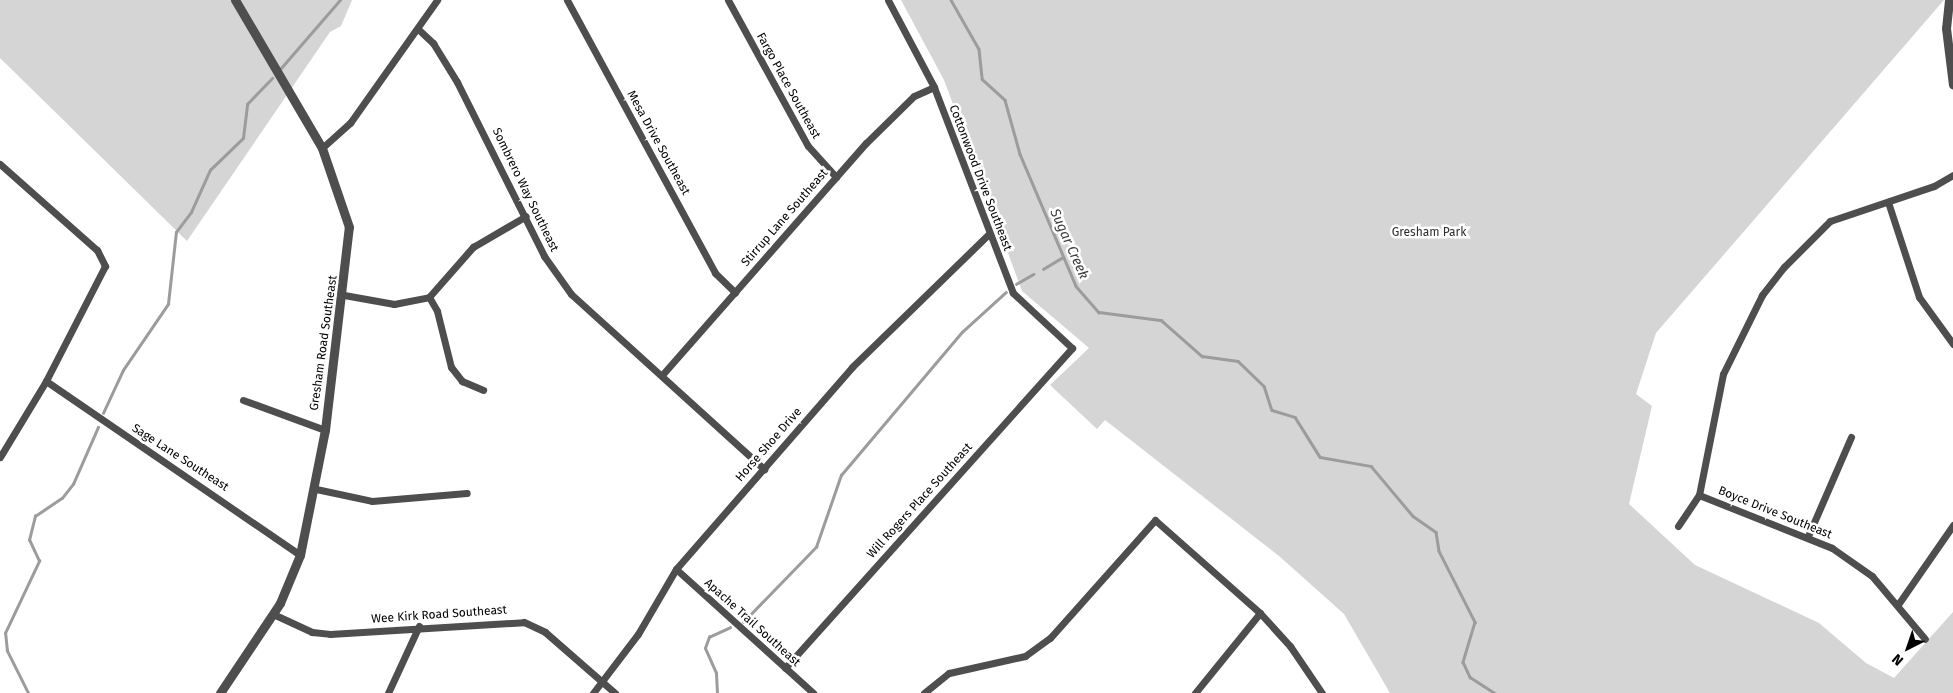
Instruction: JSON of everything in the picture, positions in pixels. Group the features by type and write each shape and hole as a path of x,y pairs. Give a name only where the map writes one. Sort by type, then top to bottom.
{"street":[{"name":"Gresham Road Southeast","path":"220,693 272,614 300,555 316,489 325,430 344,295 349,227 322,148 235,0"},
{"path":"322,148 350,123 437,0"},
{"name":"Mesa Drive Southeast","path":"567,0 715,273 736,292"},
{"name":"Fargo Place Southeast","path":"728,0 808,146 836,177"},
{"name":"Cottonwood Drive Southeast","path":"888,0 934,87 1013,293 1072,348"},
{"path":"1950,0 1946,28 1953,85"},
{"name":"Sombrero Way Southeast","path":"418,29 433,43 457,82 526,216 544,256 571,294 764,469"},
{"name":"Stirrup Lane Southeast","path":"662,375 836,177 899,110 934,87"},
{"path":"0,164 104,260 102,275 46,381 0,456"},
{"path":"1678,526 1699,495 1723,374 1762,295 1809,238 1830,221 1888,202 1953,176"},
{"path":"1888,202 1919,297 1953,344"},
{"path":"344,295 394,304 429,297 473,247 526,216"},
{"name":"Horse Shoe Drive","path":"593,693 602,684 676,569 852,367 989,234"},
{"path":"429,297 437,311 451,367 462,381 483,390"},
{"name":"Will Rogers Place Southeast","path":"784,668 1072,348"},
{"name":"Sage Lane Southeast","path":"46,381 300,555"},
{"path":"244,400 325,430"},
{"path":"1808,536 1851,438"},
{"path":"316,489 372,501 467,493"},
{"name":"Boyce Drive Southeast","path":"1699,495 1808,536 1872,576 1899,603 1925,639"},
{"path":"924,693 949,673 1025,656 1050,638 1155,520 1260,613 1290,646 1322,693"},
{"path":"1899,603 1953,526"},
{"name":"Apache Trail Southeast","path":"676,569 813,693"},
{"path":"1195,693 1260,613"},
{"name":"Wee Kirk Road Southeast","path":"272,614 312,632 330,634 419,626 524,622 545,632 602,684 615,693"},
{"path":"388,693 419,626"}],"green space":[{"path":"0,0 352,0 341,26 330,32 187,241 0,58"},
{"name":"Gresham Park","path":"901,0 1944,0 1656,333 1636,394 1652,406 1629,504 1695,565 1819,623 1866,663 1894,678 1953,612 1953,693 1390,693 1344,614 1279,556 1105,420 1097,429 1050,385 1089,348 1022,291 944,80"}],"waterway":[{"path":"281,68 340,0"},
{"name":"Sugar Creek","path":"951,0 979,49 982,79 1005,100 1020,154 1076,286 1099,312 1161,320 1202,356 1238,361 1264,386 1272,410 1295,417 1320,457 1371,466 1413,516 1436,532 1439,551 1475,622 1463,662 1470,677 1495,693"},
{"path":"103,413 123,370 168,304 176,232 191,212 210,170 243,138 247,104 272,78"},
{"path":"1043,269 1063,257"},
{"path":"1016,284 1033,274"},
{"path":"743,622 816,547 841,475 962,332 1006,292"},
{"path":"28,693 7,651 5,633 39,561 29,540 35,516 62,498 73,484 98,427"},
{"path":"717,693 716,673 705,648 709,637 730,627"}]}
